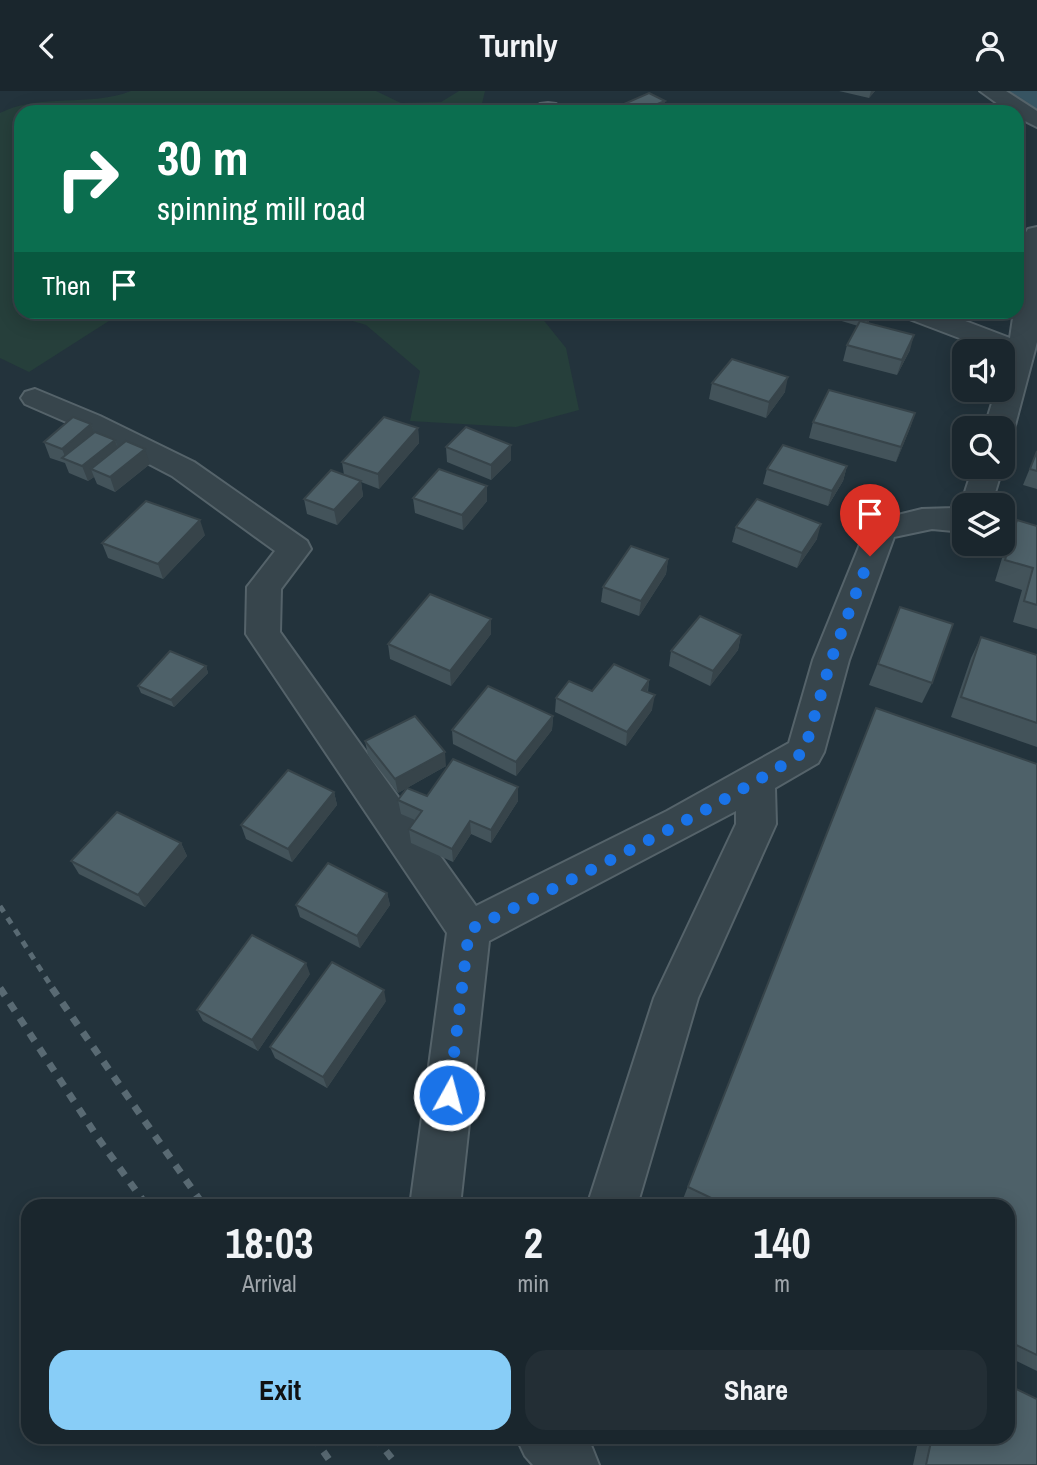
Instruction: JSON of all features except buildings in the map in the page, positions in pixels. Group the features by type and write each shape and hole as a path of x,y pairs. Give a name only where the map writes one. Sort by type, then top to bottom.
{"street":[{"path":"991,91 1013,105"},
{"path":"1003,416 1022,352 1037,234"},
{"path":"934,319 1022,352"},
{"path":"35,398 90,422 183,469 295,549 264,587 263,634 469,930 436,1199"},
{"path":"469,930 742,790 804,752 831,660 880,530 908,521 952,514"},
{"path":"1015,534 1037,540"},
{"path":"614,1199 676,998 756,824 756,785 742,790"},
{"path":"550,1444 570,1465"}],"green space":[{"path":"131,91 376,91 401,103 441,102 459,91 485,91 482,105 23,105 115,96"},
{"path":"14,107 14,319 112,319 29,372 0,358 0,113"},
{"path":"346,319 543,319 566,348 579,410 516,427 410,421 420,371 366,325"}],"waterway":[{"path":"1025,91 1037,98"}],"railway":[{"path":"0,906 53,989"},
{"path":"0,988 98,1138 142,1199"},
{"path":"52,988 199,1199"},
{"path":"318,1444 333,1465"},
{"path":"380,1444 397,1465"}],"route":[{"path":"449,1095 469,930 742,790 804,752 831,660 870,556"}]}
